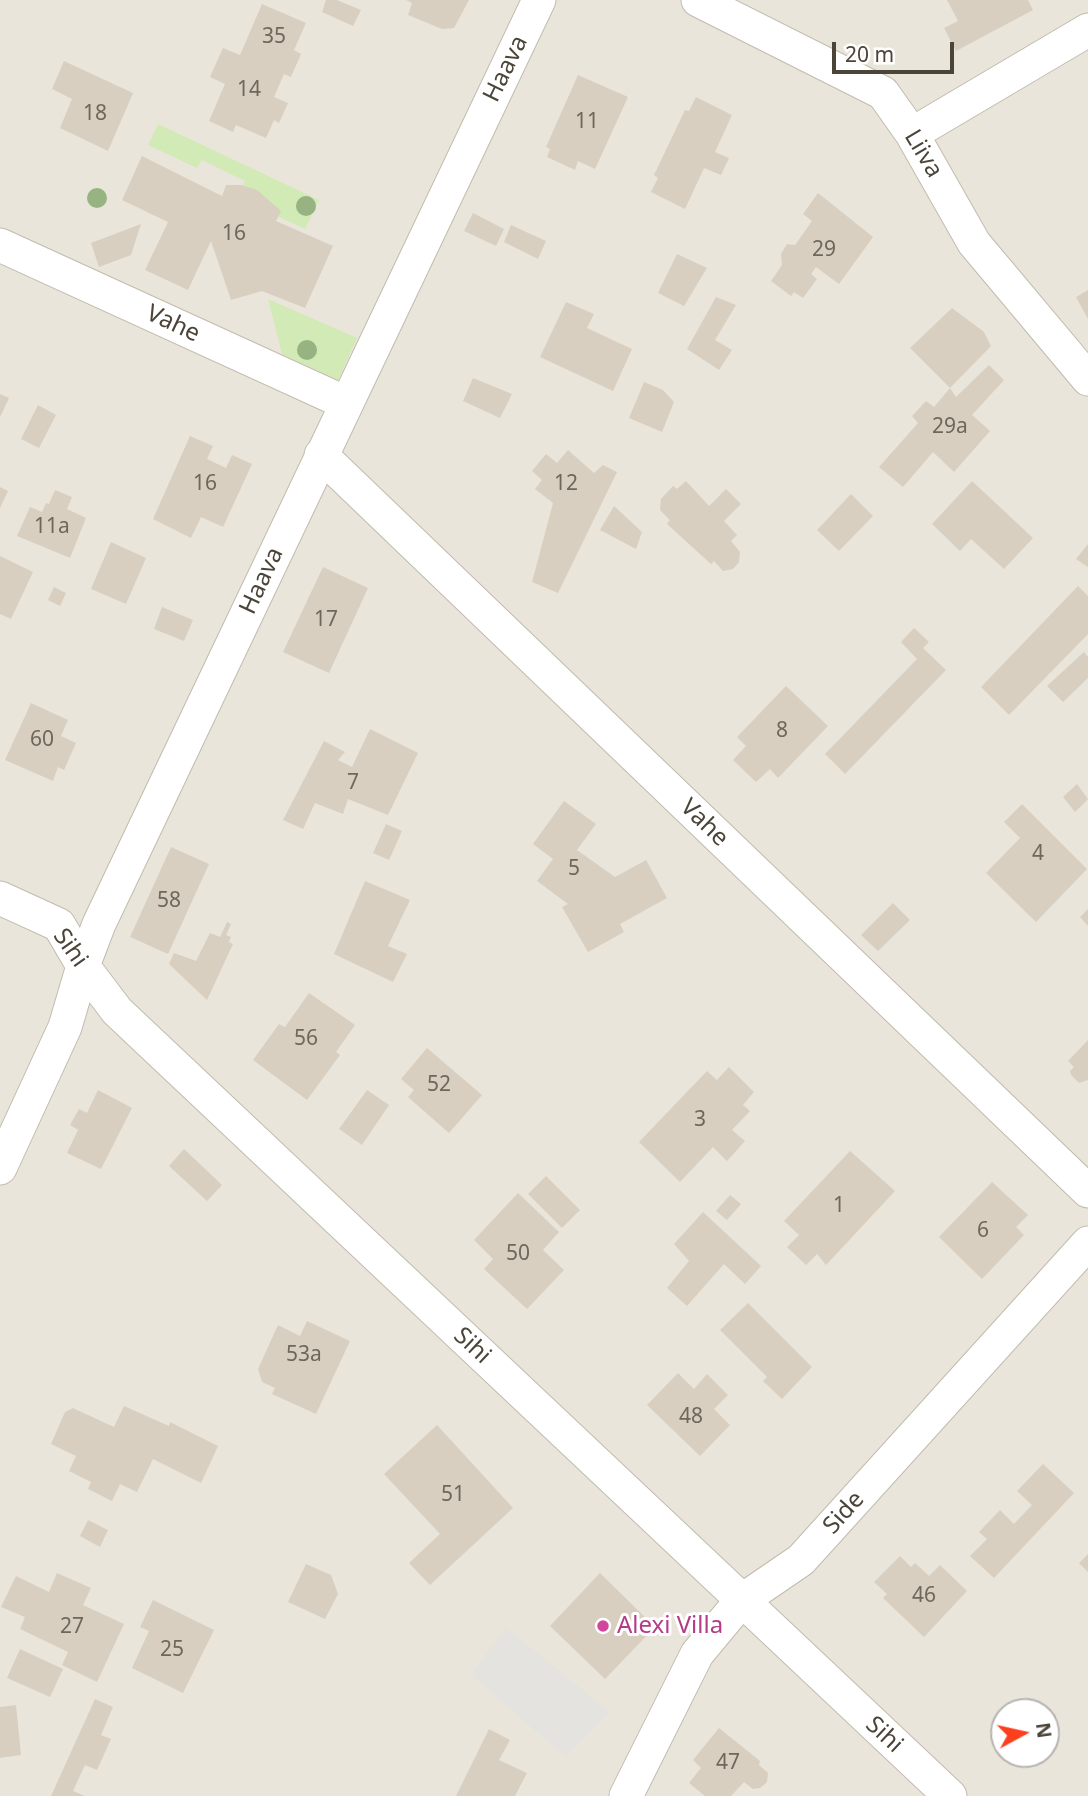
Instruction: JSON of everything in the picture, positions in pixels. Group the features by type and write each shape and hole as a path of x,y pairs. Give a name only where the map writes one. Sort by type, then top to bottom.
{"street":[{"name":"Haava","path":"0,1168 65,1027 83,965 99,924 539,0"},
{"name":"Liiva","path":"698,0 883,93 912,134 974,243 1088,379"},
{"path":"912,134 1088,30"},
{"name":"Vahe","path":"0,244 346,403"},
{"name":"Vahe","path":"321,455 1088,1191"},
{"name":"Sihi","path":"0,898 59,925 83,965 117,1011 950,1796"},
{"name":"Side","path":"625,1796 697,1654 741,1601 801,1560 1088,1243"}],"shaded area":[{"path":"0,0 1088,0 1088,1796 0,1796"},
{"path":"506,1627 610,1713 566,1757 471,1675"}],"green space":[{"path":"158,124 319,200 305,229 238,198 245,181 202,160 197,168 148,145"},
{"path":"268,299 357,338 338,380 282,354"}],"building":[{"path":"326,0 337,0 361,10 353,26 322,12"},
{"path":"406,0 469,0 454,28 442,29 408,15 412,3"},
{"path":"947,0 1028,0 1033,10 956,51 944,28 958,21"},
{"path":"262,4 306,23 294,50 301,54 291,77 284,74 274,97 288,103 279,123 274,120 266,138 236,125 233,132 209,121 225,84 210,77 223,48 240,55"},
{"path":"64,61 133,93 108,151 60,128 72,99 52,89"},
{"path":"578,75 628,97 595,169 578,161 575,170 547,157 550,149 546,147"},
{"path":"696,97 732,115 715,152 729,158 721,175 704,168 685,209 651,192 658,178 654,175 685,110 689,111"},
{"path":"142,156 222,196 226,185 241,185 257,190 281,211 276,221 333,246 305,308 262,291 231,300 211,241 188,290 145,270 168,222 122,200"},
{"path":"818,193 873,237 839,284 816,267 811,274 817,279 803,298 794,292 791,296 771,281 782,265 781,254 787,244 795,245 812,221 803,214"},
{"path":"473,213 504,229 496,246 464,231"},
{"path":"141,224 131,255 99,267 91,243"},
{"path":"511,225 546,241 538,259 504,242"},
{"path":"677,254 707,268 684,306 658,293"},
{"path":"1088,290 1088,319 1076,297"},
{"path":"716,297 736,305 715,340 732,350 719,370 687,349"},
{"path":"566,302 594,314 587,328 632,349 613,391 540,357"},
{"path":"952,308 984,332 991,346 950,388 910,348"},
{"path":"989,365 1004,380 972,415 990,431 954,472 933,452 903,487 879,467 918,423 912,416 926,401 934,407 950,388 956,397"},
{"path":"473,378 512,394 500,418 463,401"},
{"path":"644,382 663,390 674,402 662,432 629,418"},
{"path":"0,394 9,398 0,417"},
{"path":"38,405 56,415 39,448 21,439"},
{"path":"190,436 213,446 207,459 226,468 232,455 252,464 223,527 201,517 191,538 153,519"},
{"path":"568,450 594,473 603,465 617,472 558,593 532,582 553,503 535,489 542,480 532,471 546,454 557,463"},
{"path":"686,481 709,506 726,489 741,504 724,521 737,535 731,541 740,552 739,562 733,569 723,571 714,561 711,564 667,524 670,520 660,510 661,499 673,486 677,489"},
{"path":"972,481 1033,538 1004,569 971,539 960,551 932,524"},
{"path":"0,487 8,491 0,508"},
{"path":"55,490 72,497 67,509 86,518 70,558 17,536 30,507 42,512"},
{"path":"851,494 873,516 839,551 817,530"},
{"path":"614,506 642,532 636,549 600,530"},
{"path":"111,542 146,558 126,604 91,589"},
{"path":"1088,544 1088,567 1076,559"},
{"path":"0,556 33,572 11,619 0,614"},
{"path":"323,567 368,588 329,673 283,652"},
{"path":"1078,586 1088,596 1088,634 1009,715 981,687"},
{"path":"54,587 66,593 60,606 48,600"},
{"path":"162,607 193,620 184,641 154,629"},
{"path":"914,628 929,642 923,648 946,670 845,774 825,754 917,659 901,642"},
{"path":"1084,652 1088,657 1088,678 1063,702 1047,686"},
{"path":"786,686 828,726 778,778 770,769 756,782 733,760 746,746 737,737"},
{"path":"31,703 68,720 61,736 76,743 64,770 58,767 53,781 5,760"},
{"path":"370,729 418,753 388,815 348,799 343,814 315,803 303,829 283,820 324,741 345,752 338,760 352,767"},
{"path":"1077,784 1088,799 1075,812 1063,797"},
{"path":"564,801 596,824 577,850 615,877 646,860 667,898 620,924 624,932 588,952 562,907 568,904 537,881 553,859 533,844"},
{"path":"1022,804 1087,869 1036,922 986,873 1020,838 1004,822"},
{"path":"386,824 402,831 389,860 373,853"},
{"path":"171,847 209,864 168,954 130,937"},
{"path":"365,881 410,900 388,946 407,954 393,982 334,954"},
{"path":"893,903 910,920 878,951 861,935"},
{"path":"1088,909 1088,926 1080,917"},
{"path":"227,922 231,924 226,935 231,937 229,942 233,944 207,1000 169,964 174,953 196,961 210,933 220,937"},
{"path":"309,993 355,1025 336,1052 340,1055 307,1100 253,1060 279,1024 285,1027"},
{"path":"1088,1040 1088,1080 1079,1083 1071,1075 1070,1071 1074,1067 1068,1061"},
{"path":"427,1048 482,1095 449,1133 408,1097 414,1090 401,1079"},
{"path":"729,1067 754,1092 743,1105 750,1111 732,1130 745,1141 727,1161 713,1147 680,1182 639,1142 707,1071 717,1080"},
{"path":"98,1090 132,1108 101,1169 67,1153 78,1130 70,1125 79,1109 87,1113"},
{"path":"367,1090 389,1105 362,1145 339,1129"},
{"path":"184,1149 222,1185 207,1201 169,1166"},
{"path":"850,1151 895,1191 826,1265 817,1254 806,1265 787,1247 799,1235 784,1221"},
{"path":"546,1176 580,1210 562,1228 528,1194"},
{"path":"992,1182 1028,1215 1016,1227 1024,1235 982,1279 939,1237"},
{"path":"518,1193 559,1232 543,1250 564,1270 527,1309 484,1269 493,1259 474,1240"},
{"path":"730,1195 741,1204 727,1220 716,1211"},
{"path":"703,1212 761,1266 745,1284 724,1264 687,1306 667,1288 689,1261 674,1244"},
{"path":"748,1303 812,1367 782,1399 763,1381 767,1377 720,1330"},
{"path":"307,1321 350,1341 316,1414 272,1394 275,1388 262,1382 258,1369 278,1325 300,1336"},
{"path":"678,1373 694,1389 707,1374 728,1395 714,1409 730,1425 700,1456 647,1405"},
{"path":"124,1406 169,1426 170,1422 218,1446 201,1483 153,1459 137,1492 120,1484 112,1501 88,1489 91,1482 69,1471 76,1456 51,1444 65,1412 73,1408 114,1427"},
{"path":"437,1425 513,1508 430,1585 409,1563 440,1534 384,1474"},
{"path":"1043,1464 1074,1493 994,1578 970,1556 987,1539 979,1532 1000,1510 1014,1524 1032,1505 1017,1491"},
{"path":"88,1520 108,1530 100,1547 80,1536"},
{"path":"1088,1554 1088,1572 1079,1563"},
{"path":"900,1556 911,1567 915,1563 929,1576 940,1565 967,1591 924,1637 883,1598 887,1594 874,1582"},
{"path":"306,1564 331,1575 338,1594 325,1619 288,1602"},
{"path":"57,1573 91,1588 83,1605 124,1624 97,1682 62,1665 68,1652 20,1629 25,1617 1,1607 16,1576 49,1592"},
{"name":"Alexi Villa","path":"600,1573 655,1627 605,1679 550,1626"},
{"path":"153,1600 214,1630 183,1693 132,1668 149,1631 140,1627"},
{"path":"20,1649 63,1669 50,1697 7,1678"},
{"path":"95,1699 113,1707 101,1735 111,1739 97,1770 85,1765 73,1791 85,1796 51,1796"},
{"path":"16,1705 21,1755 0,1758 0,1707"},
{"path":"719,1728 760,1761 759,1765 768,1773 767,1782 760,1788 753,1789 744,1782 731,1796 705,1796 689,1783 701,1768 693,1760"},
{"path":"489,1729 510,1740 499,1760 527,1773 515,1796 456,1796"}],"place":[{"name":"Alexi Villa","path":"603,1626"}]}
